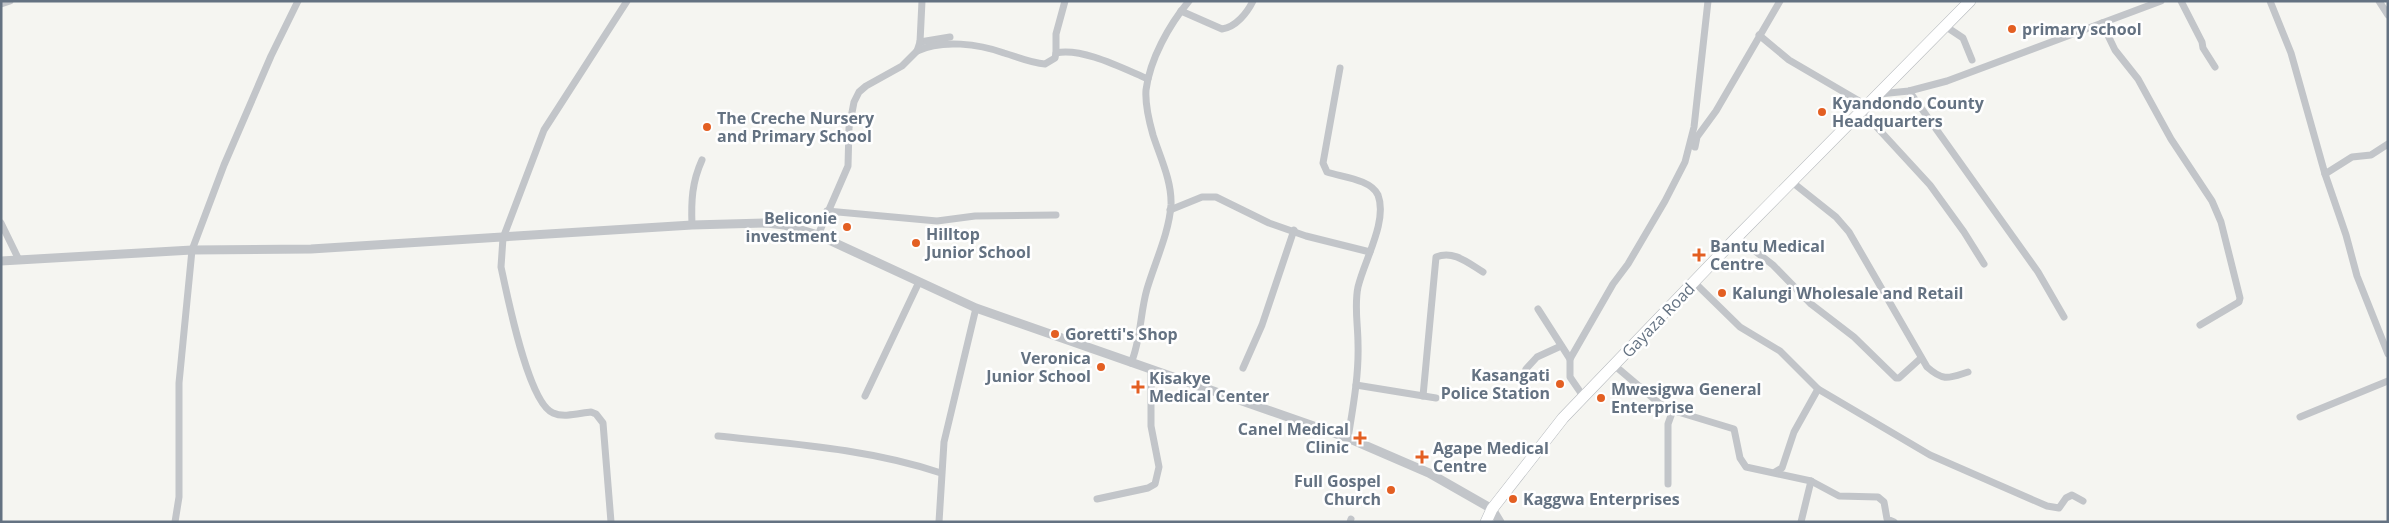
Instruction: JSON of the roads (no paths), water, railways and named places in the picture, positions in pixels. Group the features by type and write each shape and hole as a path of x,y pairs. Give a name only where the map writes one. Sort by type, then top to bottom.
{"main road":[{"name":"Gayaza Road","path":"1486,522 1492,509 1540,445 1583,396 1970,1"}],"street":[{"path":"1,4 10,1"},
{"path":"175,522 179,497 180,383 192,250 224,165 271,56 298,1"},
{"path":"611,522 603,423 596,414 591,412 561,415 551,412 534,385 523,359 501,267 503,238 544,130 627,1"},
{"path":"917,51 920,42 922,1"},
{"path":"818,235 848,166 850,114 859,92 866,86 902,66 917,51 936,45 966,45 987,48 1017,58 1045,64 1055,58 1056,34 1066,1"},
{"path":"1131,363 1136,352 1139,323 1147,290 1170,210 1166,176 1148,109 1146,92 1148,79 1169,28 1189,1"},
{"path":"1181,11 1222,29 1233,25 1248,10 1253,1"},
{"path":"1685,162 1694,127 1708,1"},
{"path":"1583,396 1570,377 1570,359 1613,284 1643,239 1685,162 1694,150 1697,137 1716,111 1780,1"},
{"path":"1879,94 1909,92 1977,70 2161,1"},
{"path":"2181,1 2202,42 2203,48 2215,67"},
{"path":"2270,1 2291,54 2325,174 2346,235 2357,276 2388,354"},
{"path":"2379,1 2388,15"},
{"path":"2102,23 2115,50 2138,79 2171,139 2204,187 2221,222 2240,298 2238,302 2200,326"},
{"path":"1945,26 1963,38 1972,60"},
{"path":"1759,35 1789,60 1864,108 1930,185 1964,232 1984,264"},
{"path":"920,42 950,37"},
{"path":"1056,53 1072,53 1107,62 1148,79"},
{"path":"1340,68 1323,163 1327,172 1373,187 1378,195 1380,212 1370,252 1358,287 1356,306 1358,344 1356,385 1348,438"},
{"path":"1909,92 2038,272 2064,317"},
{"path":"2325,174 2352,157 2370,155 2388,144"},
{"path":"692,225 691,194 695,176 702,160"},
{"path":"1792,182 1836,217 1848,232 1928,367 1941,378 1949,378 1968,372"},
{"path":"1170,210 1202,197 1216,198 1268,223 1294,230 1306,236 1370,252"},
{"path":"828,211 937,221 975,216 1056,215"},
{"path":"1,223 19,260"},
{"path":"1,260 192,250 311,249 692,225 767,223 784,225 818,235 976,308 1348,438 1429,473 1492,509 1500,522"},
{"path":"1243,368 1262,325 1294,230"},
{"path":"1737,237 1773,265 1811,304 1854,337 1896,378 1899,378 1921,358"},
{"path":"1423,396 1436,257 1442,254 1457,256 1483,272"},
{"path":"865,396 919,282"},
{"path":"1694,282 1740,327 1780,351 1818,389 1930,455 2034,502 2059,508 2069,496 2083,501"},
{"path":"939,522 941,473 949,415 976,308"},
{"path":"1538,309 1570,359"},
{"path":"1526,369 1537,357 1562,346"},
{"path":"1614,365 1660,404 1673,410 1734,428 1742,463 1746,467 1811,481 1839,496 1868,496 1881,499 1884,502 1885,517 1894,522"},
{"path":"1097,498 1148,488 1155,484 1159,467 1151,426 1151,370"},
{"path":"2300,417 2388,381"},
{"path":"1356,385 1436,398"},
{"path":"1775,472 1782,468 1794,432 1818,389"},
{"path":"1668,484 1667,432 1673,410"},
{"path":"718,436 865,453 903,460 941,473"},
{"path":"1801,522 1811,481"}],"place":[{"name":"primary school","path":"2012,29"},
{"name":"Kyandondo County Headquarters","path":"1822,112"},
{"name":"The Creche Nursery and Primary School","path":"707,127"},
{"name":"Beliconie investment","path":"847,227"},
{"name":"Hilltop Junior School","path":"916,243"},
{"name":"Bantu Medical Centre","path":"1699,255"},
{"name":"Kalungi Wholesale and Retail","path":"1722,293"},
{"name":"Goretti's Shop","path":"1055,334"},
{"name":"Veronica Junior School","path":"1101,367"},
{"name":"Kasangati Police Station","path":"1560,384"},
{"name":"Kisakye Medical Center","path":"1138,387"},
{"name":"Mwesigwa General Enterprise","path":"1601,398"},
{"name":"Canel Medical Clinic","path":"1360,438"},
{"name":"Agape Medical Centre","path":"1422,457"},
{"name":"Full Gospel Church","path":"1391,490"},
{"name":"Kaggwa Enterprises","path":"1513,499"}]}
